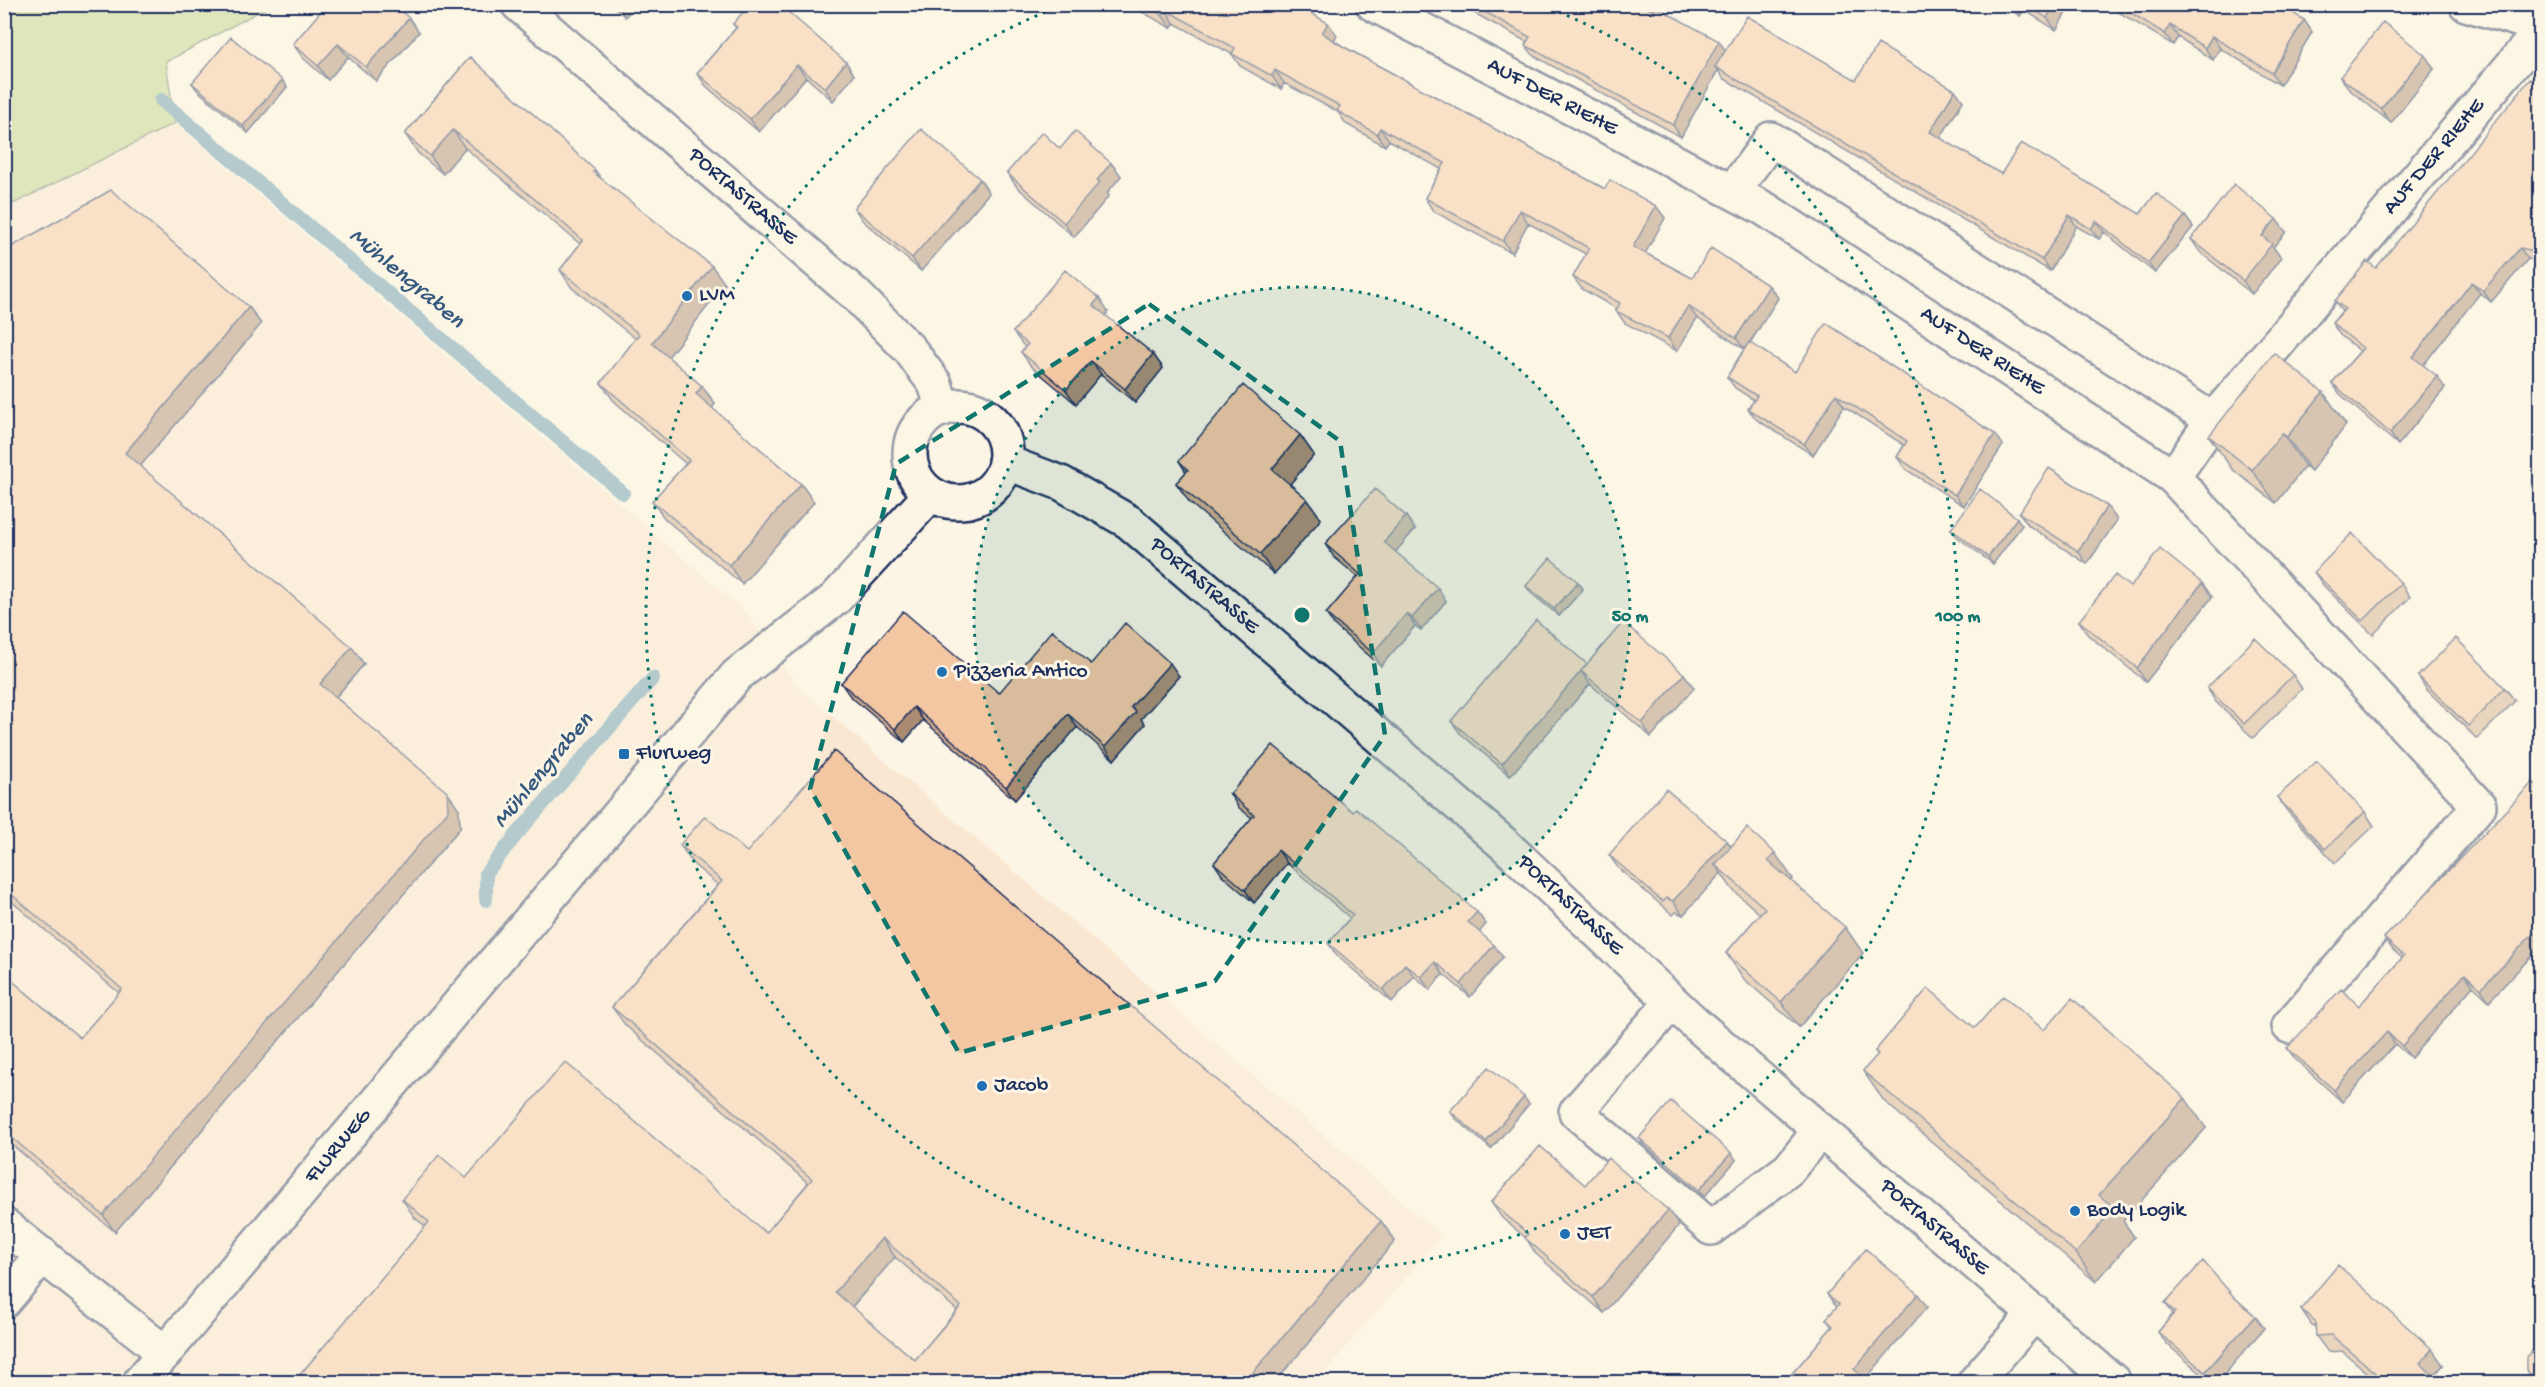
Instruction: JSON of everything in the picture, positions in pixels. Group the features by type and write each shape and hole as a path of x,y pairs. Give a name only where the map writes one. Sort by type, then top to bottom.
{"street":[{"name":"PORTASTRASSE","path":"518,4 856,295 910,350 935,384 943,409"},
{"name":"AUF DER RIEHE","path":"1373,4 1732,191 2173,477 2212,420 2541,32"},
{"path":"2466,4 2541,26"},
{"path":"1732,191 1771,139 2212,420"},
{"path":"952,405 968,406 993,421 1006,447 1005,462 999,477 990,489 976,498 960,502 945,500 931,494 920,484 912,471 909,457 911,442 926,418 952,405"},
{"name":"PORTASTRASSE","path":"1005,462 1061,483 1129,522 1504,844 1672,1002 2114,1383"},
{"path":"2173,477 2479,806 2289,1026"},
{"name":"FLURWEG","path":"140,1383 737,675 835,599 931,494"},
{"path":"1672,1002 1576,1112 1710,1228 1789,1169 1820,1130"},
{"path":"4,1225 165,1353"},
{"path":"4,1301 43,1256"},
{"path":"1975,1383 2035,1313"}],"highlighted area":[{"path":"1149,304 1340,441 1385,735 1215,981 959,1053 810,789 896,464"}],"shaded area":[{"path":"175,123 746,612 798,687 1442,1236 1316,1382 5,1382 5,208"}],"green space":[{"path":"5,4 271,5 166,62 175,123 5,208"}],"building":[{"path":"327,4 393,4 409,18 366,67 338,44 318,66 293,44"},
{"path":"750,4 779,4 846,62 825,88 797,65 750,119 697,73 737,27 733,24"},
{"path":"1142,4 1268,4 1282,12 1287,4 1295,4 1328,23 1322,33 1344,47 1605,189 1610,180 1656,206 1633,247 1692,278 1711,248 1769,286 1736,338 1688,306 1668,338 1616,311 1620,303 1573,277 1589,248 1520,210 1503,241 1425,198 1445,163 1380,128 1377,134 1337,111 1340,106 1275,70 1272,76 1232,54 1235,48 1166,10 1162,15"},
{"path":"1471,4 1639,4 1654,11 1656,7 1719,41 1673,125 1525,45 1530,37"},
{"path":"2026,4 2055,4 2047,18"},
{"path":"2117,4 2230,4 2236,8 2238,4 2279,4 2304,20 2272,73 2212,36 2205,48 2170,25 2165,34"},
{"path":"1747,16 1856,80 1878,44 1955,90 1930,132 2001,174 2021,143 2140,214 2156,193 2185,216 2148,263 2096,221 2091,229 2069,215 2042,260 1715,67"},
{"path":"2383,22 2425,55 2381,109 2340,77"},
{"path":"231,37 282,80 243,126 192,83"},
{"path":"470,57 595,170 593,172 712,266 652,343 702,386 696,394 801,484 729,565 652,501 689,460 601,383 639,334 560,270 583,240 453,130 430,156 405,134"},
{"path":"2530,79 2541,88 2541,252 2520,248 2483,291 2472,282 2413,357 2437,376 2390,433 2332,383 2363,348 2332,323 2345,309 2335,301 2367,261 2376,268"},
{"path":"921,129 980,179 912,258 854,208"},
{"path":"1075,131 1111,163 1097,180 1100,182 1064,223 1007,173 1042,132 1060,149"},
{"path":"2234,184 2276,219 2262,236 2272,244 2243,281 2191,239"},
{"path":"111,190 249,307 125,453 352,647 320,684 447,792 448,811 103,1215 4,1131 4,974 80,1038 122,989 4,888 4,251"},
{"path":"1065,270 1099,298 1093,305 1153,354 1125,389 1091,361 1066,390 1021,352 1028,344 1013,332"},
{"path":"1826,323 1995,434 1955,495 1897,457 1907,441 1836,394 1804,444 1748,409 1757,396 1727,377 1749,342 1795,372"},
{"path":"2274,353 2323,392 2287,437 2282,433 2252,470 2209,436"},
{"path":"1243,385 1300,435 1272,469 1307,499 1260,554 1176,483 1188,470 1179,461"},
{"path":"2049,468 2107,506 2078,551 2019,513"},
{"path":"1375,489 1406,516 1384,542 1438,588 1412,618 1407,613 1373,653 1326,614 1360,574 1325,544"},
{"path":"1980,489 2017,518 1988,557 1951,529"},
{"path":"2352,533 2401,583 2363,621 2314,572"},
{"path":"2160,549 2202,583 2137,668 2079,621 2115,575 2130,587"},
{"path":"1550,558 1578,582 1554,609 1526,586"},
{"path":"903,611 999,693 1052,630 1091,664 1125,623 1170,663 1131,707 1136,712 1105,747 1068,714 1006,787 914,707 895,729 841,683"},
{"path":"1536,620 1587,664 1502,764 1451,721"},
{"path":"1623,622 1684,674 1642,723 1581,671"},
{"path":"2255,638 2293,675 2244,724 2207,688"},
{"path":"2456,638 2505,688 2468,726 2418,676"},
{"path":"1273,745 1353,812 1356,808 1477,912 1468,922 1494,945 1461,984 1435,962 1421,977 1405,964 1383,990 1328,943 1353,915 1278,850 1245,890 1214,863 1254,815 1230,794"},
{"path":"834,751 1381,1221 1244,1383 293,1383 429,1222 402,1199 439,1155 466,1178 565,1062 766,1233 812,1179 612,1007 722,881 680,845 705,816 747,852","holes":["882,1238 961,1306 915,1360 835,1292"]},
{"path":"2317,761 2365,812 2325,849 2277,797"},
{"path":"2533,782 2541,789 2541,925 2481,989 2465,974 2402,1046 2387,1032 2334,1090 2287,1048 2341,989 2359,1006 2404,956 2384,938"},
{"path":"1666,789 1727,841 1673,901 1666,898 1663,902 1609,855"},
{"path":"1747,828 1775,853 1768,861 1845,927 1781,1002 1726,953 1765,908 1715,865"},
{"path":"1928,988 1975,1028 2003,996 2044,1030 2072,998 2185,1098 2099,1195 2114,1208 2076,1253 1863,1071 1878,1054 1875,1051"},
{"path":"1489,1067 1524,1097 1486,1142 1450,1111"},
{"path":"1671,1101 1731,1153 1699,1190 1639,1138"},
{"path":"1540,1146 1585,1185 1608,1158 1668,1210 1593,1297 1525,1238 1528,1234 1491,1202"},
{"path":"1866,1249 1918,1294 1854,1369 1869,1383 1784,1383 1833,1326 1826,1319 1839,1304 1827,1294"},
{"path":"2203,1261 2234,1297 2255,1316 2205,1372 2158,1332 2175,1312 2165,1303"},
{"path":"2338,1265 2432,1349 2420,1363 2442,1383 2388,1383 2331,1335 2316,1336 2315,1321 2301,1309"},
{"path":"2541,1341 2541,1383 2539,1383 2526,1370 2526,1357"}],"waterway":[{"name":"Mühlengraben","path":"161,100 623,493"},
{"name":"Mühlengraben","path":"486,900 486,873 517,834 653,678"}],"place":[{"name":"LVM","path":"687,296"},
{"name":"Pizzeria Antico","path":"942,672"},
{"name":"Flurweg","path":"624,754"},
{"name":"Jacob","path":"982,1086"},
{"name":"Body Logik","path":"2075,1211"},
{"name":"JET","path":"1565,1234"}]}
